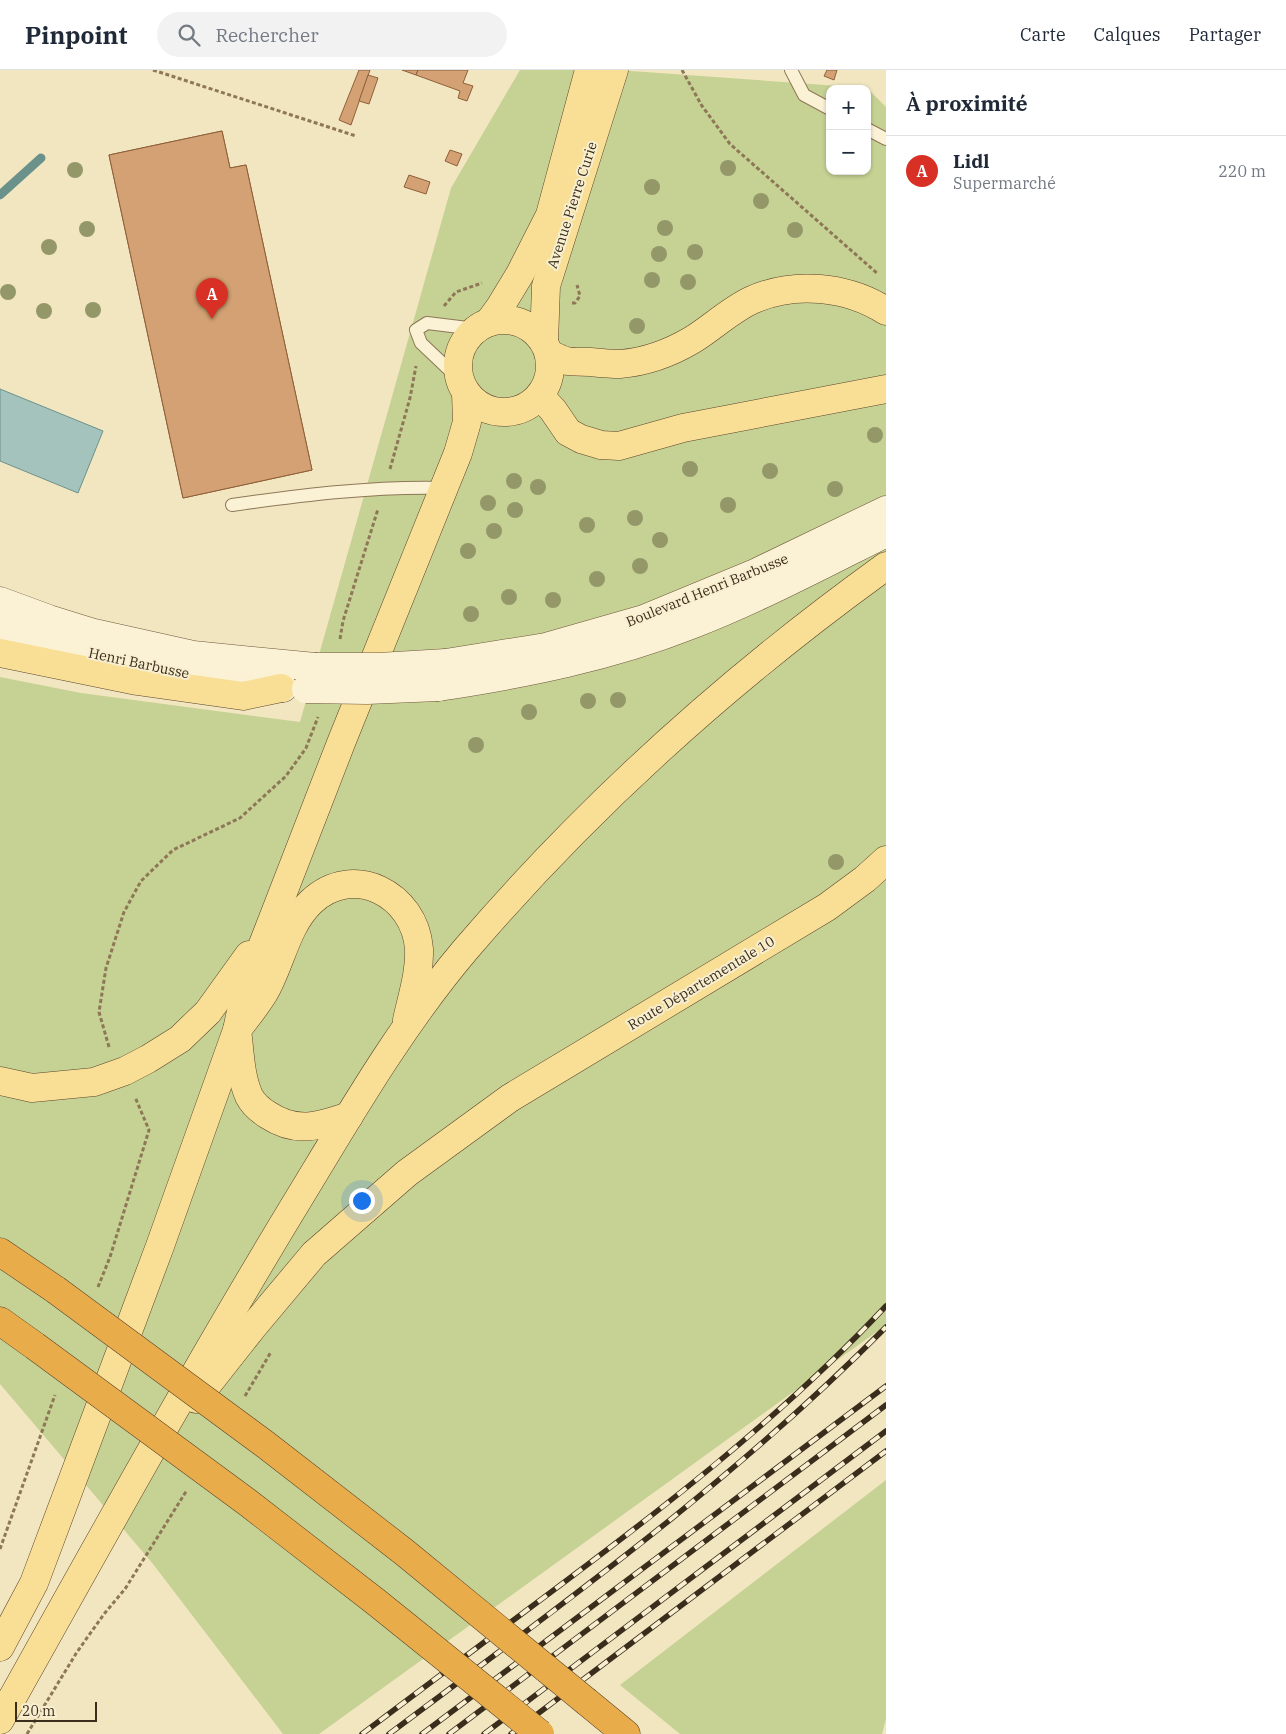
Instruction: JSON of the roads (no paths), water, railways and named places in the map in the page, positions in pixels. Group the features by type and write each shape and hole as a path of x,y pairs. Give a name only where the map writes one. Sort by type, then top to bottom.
{"highway":[{"path":"0,1252 56,1290 266,1445 404,1552 626,1734"},
{"path":"0,1321 255,1508 376,1602 540,1734"}],"main road":[{"name":"Avenue Pierre Curie","path":"483,325 500,307 520,274 550,215 589,70"},
{"name":"Avenue Pierre Curie","path":"546,348 546,286 614,70"},
{"path":"546,348 567,361 619,364 643,360 666,353 690,341 751,300 775,292 800,288 827,289 852,295 876,304 886,311"},
{"path":"0,1647 34,1583 160,1246 237,1030 246,988 341,743 458,453 467,422 463,386 457,366 460,352 466,339 483,325 504,320 520,322 534,330 546,348 551,369 548,383 540,396 527,407 510,412 494,412 478,405 463,386"},
{"path":"540,396 553,410 568,432 581,439 601,445 619,446 683,428 885,389"},
{"name":"Boulevard Henri Barbusse","path":"193,655 301,681 367,690 442,675 644,619 753,574 886,510"},
{"name":"Boulevard Henri Barbusse","path":"442,675 484,680 599,655 652,639 732,609 886,533"},
{"path":"0,1720 134,1480 228,1317 406,1027 465,950 557,848 666,743 770,653 886,566"},
{"name":"Henri Barbusse","path":"0,601 49,619 94,632 193,655"},
{"name":"Henri Barbusse","path":"0,624 57,644 128,662 210,677 259,683 301,681"},
{"path":"0,653 137,681 243,696 301,681"},
{"name":"Route Départementale 10","path":"134,1480 252,1328 314,1254 407,1173 510,1098 827,907 865,879 886,860"},
{"path":"350,1116 326,1124 310,1126 292,1126 275,1120 259,1109 249,1096 244,1077 237,1030 264,993 298,916 312,900 329,890 350,884 367,885 382,890 395,898 408,914 419,948 417,973 406,1027"},
{"path":"0,1081 32,1088 94,1082 125,1071 148,1059 180,1039 208,1012 273,922"}],"lane":[{"path":"790,70 804,95 826,106"},
{"path":"869,130 886,139"},
{"path":"463,386 421,344 416,330 427,323 483,325"},
{"path":"232,505 291,496 384,488 445,488"}],"water":[{"path":"0,389 103,431 78,493 0,461"}],"waterway":[{"path":"0,195 41,158"}],"railway":[{"path":"362,1734 624,1537 716,1464 803,1388 886,1306"},
{"path":"389,1734 645,1540 769,1437 886,1327"},
{"path":"422,1734 886,1386"},
{"path":"449,1734 886,1405"},
{"path":"484,1734 886,1431"},
{"path":"511,1734 886,1451"}],"place":[{"name":"Lidl","path":"212,319"}]}
